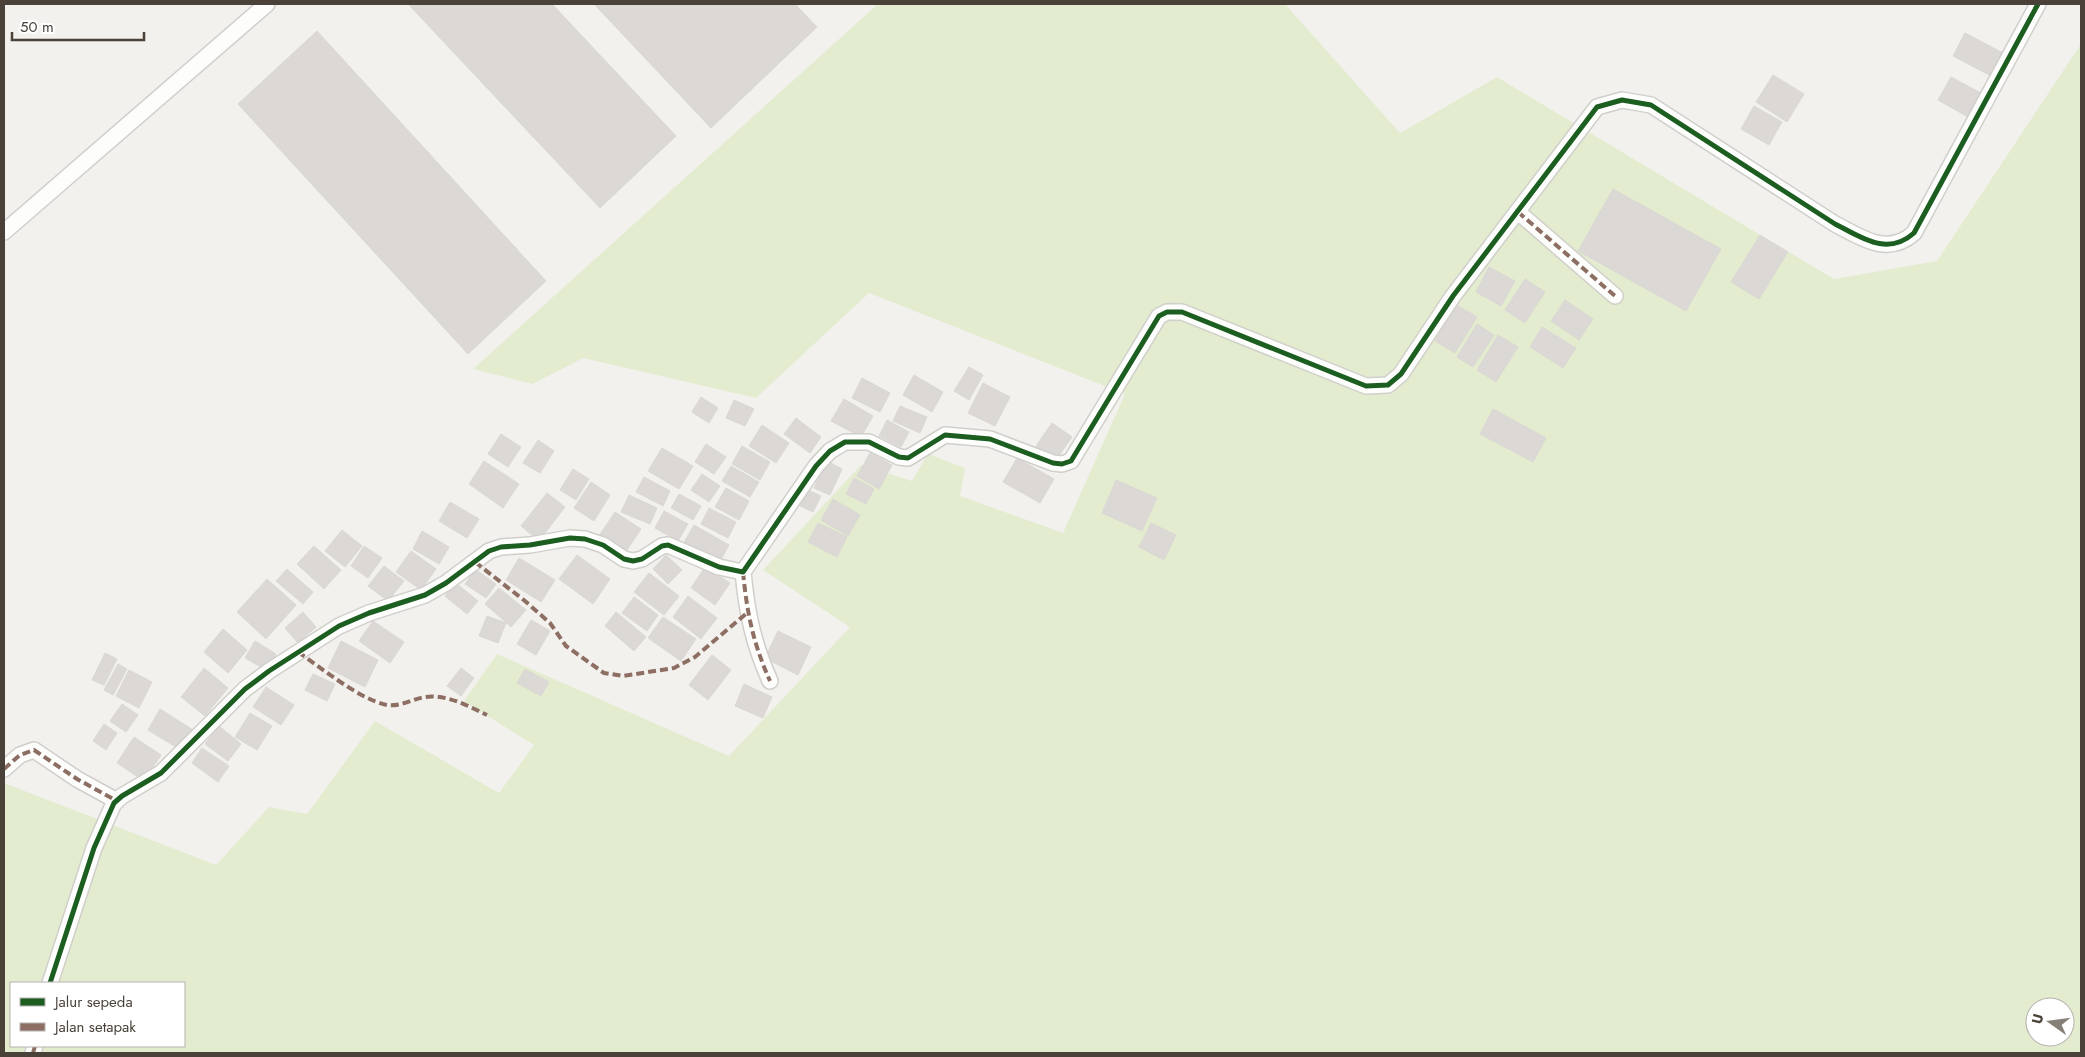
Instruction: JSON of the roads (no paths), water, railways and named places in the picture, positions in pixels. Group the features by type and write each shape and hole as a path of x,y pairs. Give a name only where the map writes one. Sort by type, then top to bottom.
{"street":[{"path":"4,232 267,4"},
{"path":"770,681 759,656 747,613 743,572 816,466 830,451 845,442 869,442 900,457 908,458 945,435 990,438 1053,463 1062,464 1071,460 1159,316 1167,312 1182,312 1366,386 1388,385 1401,374 1452,296 1597,108 1622,100 1651,105 1834,224 1880,245 1906,240 1914,233 2038,4"},
{"path":"1518,212 1615,296"},
{"path":"50,982 94,848 106,818 117,800 161,773 245,688 339,626 369,613 424,596 446,583 489,551 570,538 584,539 603,545 624,559 633,561 642,559 662,546 668,545 719,567 743,572"},
{"path":"4,769 20,755 34,750 78,780 117,800"}]}
